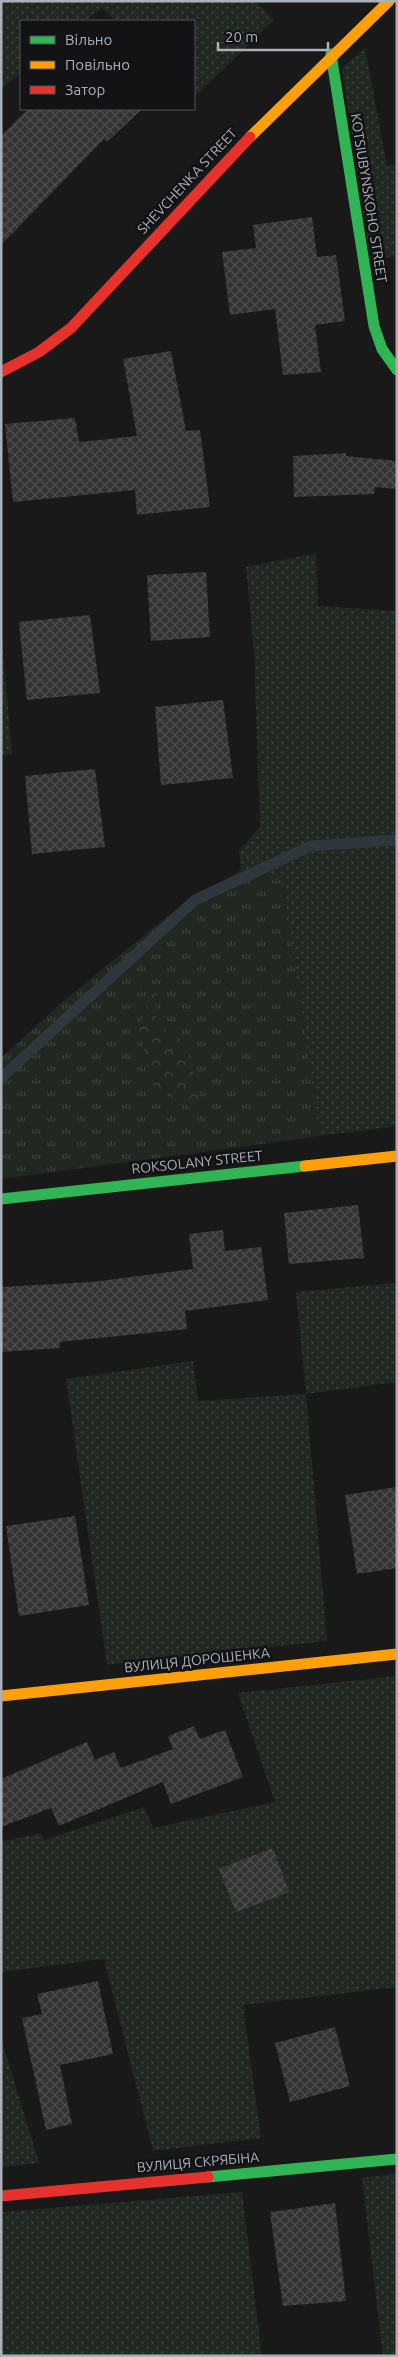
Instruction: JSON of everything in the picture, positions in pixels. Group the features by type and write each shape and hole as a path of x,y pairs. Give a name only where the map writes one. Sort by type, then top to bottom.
{"street":[{"name":"SHEVCHENKA STREET","path":"1,372 56,343 215,172 331,54 389,1"},
{"name":"KOTSIUBYNSKOHO STREET","path":"331,54 374,326 382,349 397,370"},
{"name":"ROKSOLANY STREET","path":"1,1199 397,1156"},
{"name":"ВУЛИЦЯ ДОРОШЕНКА","path":"1,1696 397,1654"},
{"name":"ВУЛИЦЯ СКРЯБІНА","path":"1,2196 397,2159"}],"green space":[{"path":"1,1 256,1 274,20 196,96 195,20 115,20 102,8 86,20 20,20 20,74 1,89"},
{"path":"365,48 387,166 397,164 397,256 370,260 342,68"},
{"path":"316,553 318,606 397,611 397,1126 320,1136 282,878 241,870 239,851 260,827 254,651 246,567"},
{"path":"1,628 12,754 1,756"},
{"path":"241,870 282,878 320,1136 1,1179 1,1058 61,1003 175,910"},
{"path":"157,983 156,1022 186,1044 204,1116 154,1087 138,1028"},
{"path":"395,1283 397,1299 397,1382 306,1394 296,1292"},
{"path":"193,1361 198,1401 306,1394 327,1641 107,1665 66,1379"},
{"path":"397,1676 397,1987 243,2005 261,2138 153,2151 104,1959 1,1972 1,1842 40,1833 44,1840 144,1807 153,1828 275,1802 238,1693"},
{"path":"1,2038 39,2163 1,2167"},
{"path":"397,2173 397,2356 383,2356 362,2178"},
{"path":"242,2192 262,2356 1,2356 1,2212"}],"building":[{"path":"27,110 141,110 107,142 104,139 1,245 1,136"},
{"path":"312,217 317,257 336,255 345,321 315,325 321,372 283,375 275,309 230,315 222,252 256,248 253,225"},
{"path":"171,351 186,431 200,430 210,507 137,515 135,490 13,502 5,424 75,418 79,442 137,436 123,359"},
{"path":"346,453 346,456 397,461 397,489 375,487 374,494 294,497 293,456"},
{"path":"206,572 210,637 151,641 147,575"},
{"path":"90,615 100,693 27,700 19,622"},
{"path":"223,700 233,778 161,785 155,707"},
{"path":"95,769 105,847 32,854 25,776"},
{"path":"358,1205 364,1258 289,1264 284,1213"},
{"path":"223,1230 225,1251 261,1247 268,1300 185,1311 187,1329 60,1342 60,1348 1,1352 1,1287 92,1282 193,1269 189,1234"},
{"path":"397,1487 397,1568 357,1574 345,1495"},
{"path":"75,1516 89,1605 19,1616 6,1526"},
{"path":"194,1726 200,1739 225,1730 243,1777 171,1804 163,1782 59,1826 51,1808 1,1827 1,1779 87,1742 95,1760 114,1752 121,1768 173,1749 168,1736"},
{"path":"273,1848 289,1892 236,1912 219,1869"},
{"path":"98,1981 113,2054 60,2065 72,2124 46,2130 22,2018 42,2014 37,1994"},
{"path":"335,2027 350,2086 290,2102 275,2043"},
{"path":"335,2203 346,2301 283,2306 270,2212"}],"waterway":[{"path":"1,1078 195,900 311,846 397,840"}],"traffic: fast":[{"path":"331,54 374,326 382,349 397,370"},
{"path":"1,1199 305,1166"},
{"path":"208,2177 397,2159"}],"traffic: slow":[{"path":"250,137 389,1"},
{"path":"305,1166 397,1156"},
{"path":"1,1696 397,1654"}],"traffic: jam":[{"path":"1,372 39,352 71,328 250,137"},
{"path":"1,2196 208,2177"}]}
